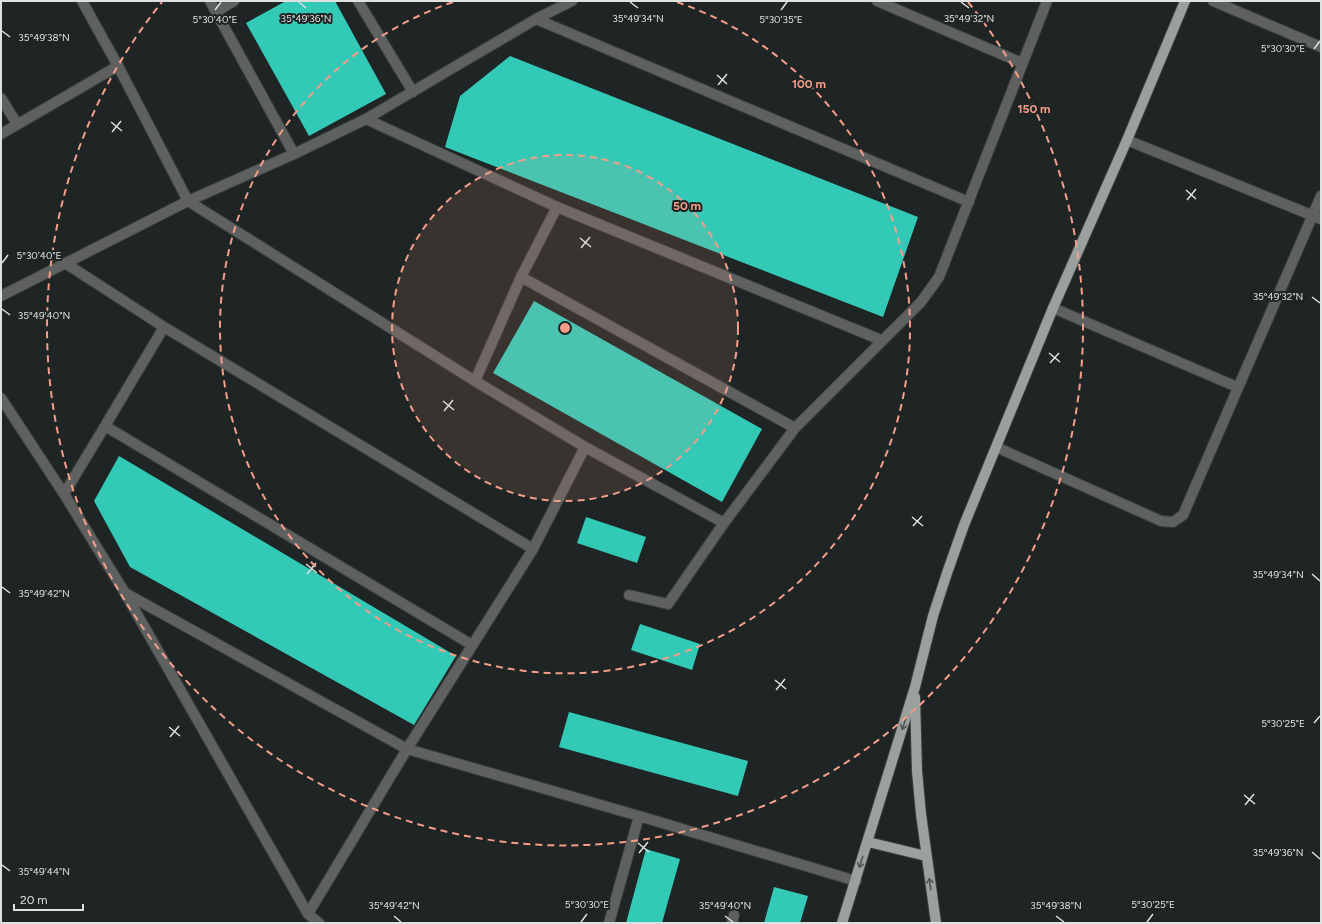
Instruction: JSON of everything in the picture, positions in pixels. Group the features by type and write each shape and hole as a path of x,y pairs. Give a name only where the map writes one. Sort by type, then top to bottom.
{"main road":[{"path":"842,923 915,687 933,616 964,525 1053,308 1127,140 1185,1"},
{"path":"915,687 917,772 926,856 936,923"},
{"path":"868,842 926,856"}],"street":[{"path":"82,1 118,66 188,201 475,381 585,447 724,523"},
{"path":"210,1 294,154"},
{"path":"216,12 234,1"},
{"path":"358,1 413,92"},
{"path":"1,296 188,201 294,154 366,119 536,19 572,1"},
{"path":"877,1 1022,63"},
{"path":"629,595 668,604 724,523 795,428 881,340 921,302 939,277 970,202 1047,1"},
{"path":"1213,1 1321,47"},
{"path":"536,19 970,202"},
{"path":"1,134 118,66"},
{"path":"1,98 17,124"},
{"path":"366,119 557,207 881,340"},
{"path":"1127,140 1317,217"},
{"path":"996,447 1161,521 1174,522 1183,515 1237,387 1317,217 1321,196"},
{"path":"475,381 521,277 557,207"},
{"path":"65,263 164,327 532,549"},
{"path":"521,277 795,428"},
{"path":"1053,308 1237,387"},
{"path":"64,494 164,327"},
{"path":"1,398 64,494 125,593 308,914 319,923"},
{"path":"105,426 472,645"},
{"path":"308,914 407,749 532,549 585,447"},
{"path":"125,593 407,749 856,881"},
{"path":"610,923 639,816"}],"building":[{"path":"286,1 335,1 386,94 309,136 246,23"},
{"path":"510,56 918,217 883,317 445,147 460,96"},
{"path":"534,301 762,429 722,502 493,373"},
{"path":"119,456 456,656 414,725 130,567 94,501"},
{"path":"586,517 646,537 637,563 577,543"},
{"path":"640,624 700,644 692,670 631,650"},
{"path":"569,712 748,761 738,796 559,747"},
{"path":"646,849 680,859 662,923 626,923"},
{"path":"774,887 808,896 800,923 764,923"}]}
